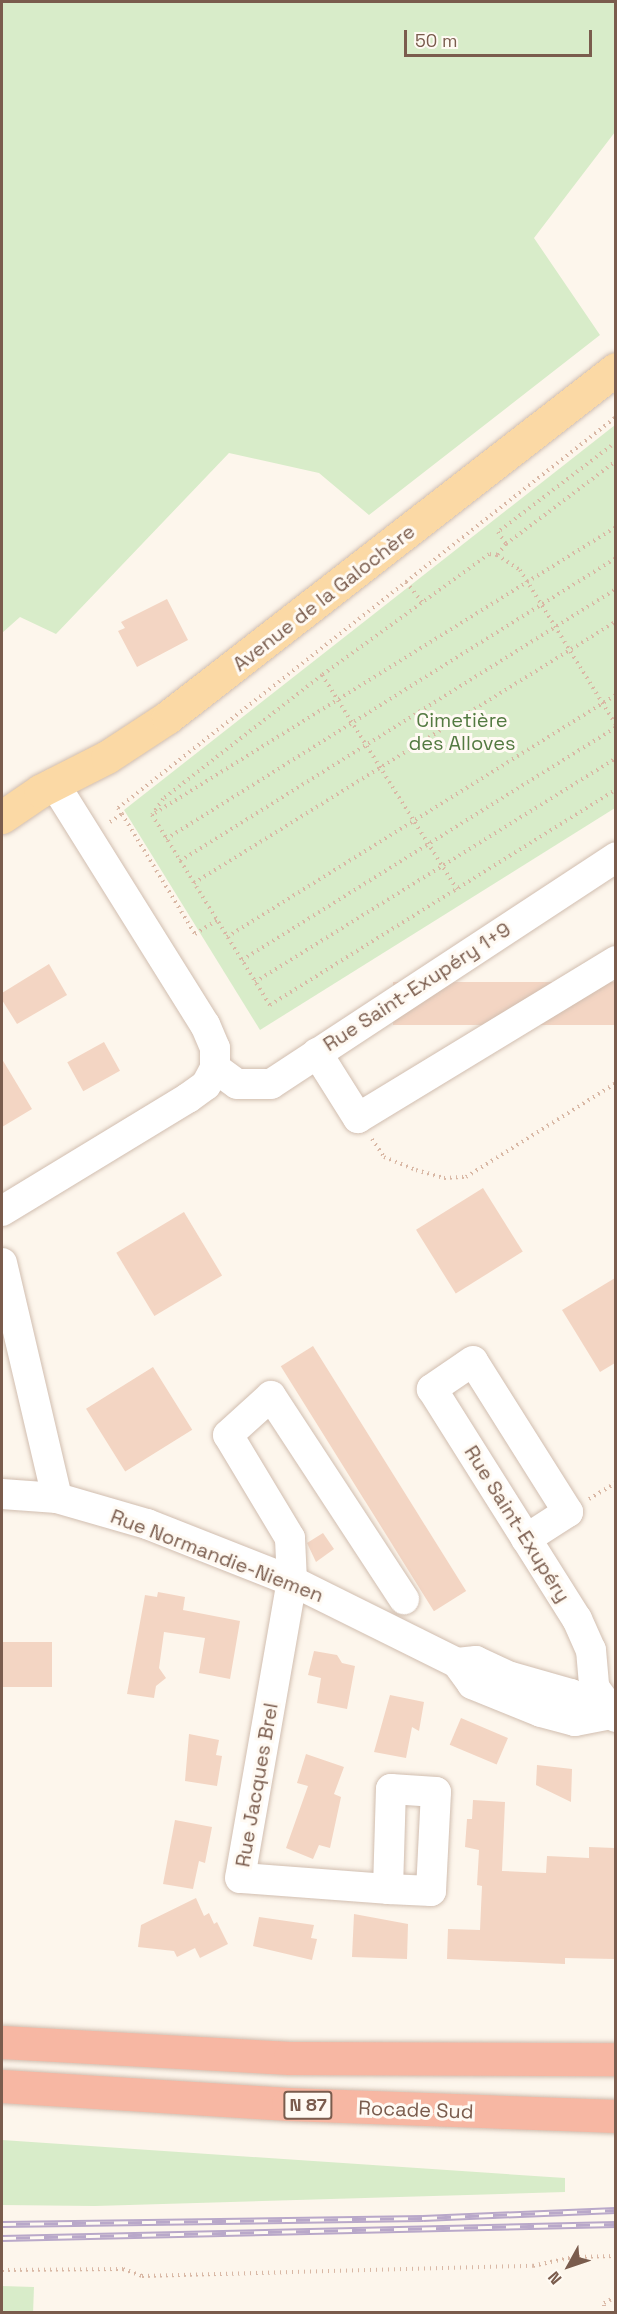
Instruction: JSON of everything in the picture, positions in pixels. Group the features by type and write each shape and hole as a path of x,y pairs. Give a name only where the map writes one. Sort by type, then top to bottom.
{"highway":[{"path":"2,2042 278,2058 615,2059"},
{"name":"Rocade Sud","path":"2,2086 299,2105 615,2116"}],"main road":[{"name":"Avenue de la Galochère","path":"7,806 107,757 168,717 615,369"}],"street":[{"path":"2,1211 188,1098 206,1085 215,1068 215,1048 205,1025 90,836 54,783"},
{"name":"Rue Saint-Exupéry 1+9","path":"215,1068 237,1084 272,1084 615,857"},
{"path":"317,1053 358,1118 615,961"},
{"path":"2,1263 57,1498"},
{"name":"Rue Saint-Exupéry","path":"526,1539 568,1512 473,1361 432,1389 526,1539 605,1662 594,1687 615,1715"},
{"path":"292,1581 290,1538 228,1435 271,1396 404,1599"},
{"name":"Rue Normandie-Niemen","path":"2,1494 57,1498 147,1524 292,1581 457,1663 472,1684 541,1712 575,1721 615,1715"},
{"name":"Rue Jacques Brel","path":"292,1581 240,1878 388,1889"}],"path":[{"path":"217,920 195,934 118,808 615,417"},
{"path":"506,544 498,532 615,442"},
{"path":"497,555 506,544 615,461"},
{"path":"152,815 615,527"},
{"path":"152,815 163,799 322,675 489,554 497,555 520,570 615,726 242,960"},
{"path":"166,838 615,558"},
{"path":"406,582 423,602"},
{"path":"180,861 615,589"},
{"path":"194,883 615,621"},
{"path":"322,675 457,889"},
{"path":"227,937 615,695"},
{"path":"255,982 615,758"},
{"path":"152,815 270,1005 615,790"},
{"path":"90,836 122,814"},
{"path":"358,1118 384,1157 444,1178 466,1176 615,1083"},
{"path":"2,2270 123,2269 142,2276 533,2266 573,2257 615,2256"},
{"path":"604,2313 604,2303 615,2297"}],"green space":[{"path":"2,2 615,2 615,132 534,238 600,335 369,515 319,473 229,453 56,634 20,617 2,633"},
{"name":"Cimetière des Alloves","path":"615,425 615,808 260,1030 124,810"},
{"path":"2,2140 565,2178 565,2192 95,2206 2,2205"},
{"path":"2,2286 34,2287 33,2312 2,2312"}],"building":[{"path":"167,599 188,640 137,667 118,631 125,628 121,622"},
{"path":"49,964 67,995 17,1024 2,1000 2,993"},
{"path":"393,982 615,982 615,1025 393,1025"},
{"path":"104,1042 120,1071 83,1091 67,1062"},
{"path":"2,1059 32,1109 2,1127"},
{"path":"483,1188 523,1252 456,1293 416,1230"},
{"path":"184,1212 222,1275 154,1316 116,1253"},
{"path":"615,1278 615,1363 600,1372 562,1310"},
{"path":"313,1346 466,1591 434,1611 281,1366"},
{"path":"153,1367 192,1430 125,1472 86,1409"},
{"path":"323,1533 334,1549 316,1562 307,1543"},
{"path":"158,1592 185,1597 183,1610 240,1621 230,1679 199,1673 205,1638 164,1632 159,1668 166,1678 156,1686 154,1698 127,1694 145,1595 157,1597"},
{"path":"2,1642 52,1642 52,1687 2,1687"},
{"path":"314,1651 337,1655 342,1663 355,1666 347,1709 317,1703 321,1678 308,1675"},
{"path":"390,1695 424,1702 419,1731 412,1727 406,1758 374,1752"},
{"path":"461,1718 508,1738 497,1765 450,1745"},
{"path":"189,1734 219,1740 216,1755 222,1756 217,1786 185,1781"},
{"path":"306,1754 344,1767 334,1794 341,1797 330,1848 319,1845 313,1859 286,1848 308,1786 297,1783"},
{"path":"537,1765 572,1769 571,1802 536,1785"},
{"path":"473,1800 505,1802 502,1871 546,1873 547,1856 589,1858 589,1847 615,1848 615,1959 565,1958 565,1964 447,1959 448,1929 480,1930 482,1886 477,1885 479,1850 465,1847 467,1819 472,1819"},
{"path":"175,1820 212,1827 205,1863 199,1861 193,1889 163,1884"},
{"path":"196,1898 204,1916 209,1913 214,1924 217,1922 228,1944 200,1958 195,1948 177,1957 174,1951 138,1947 141,1925"},
{"path":"354,1914 408,1924 407,1959 352,1957"},
{"path":"259,1917 314,1925 311,1938 317,1939 312,1960 253,1946"}],"railway":[{"path":"2,2224 423,2218 616,2210"},
{"path":"2,2238 616,2224"}]}
